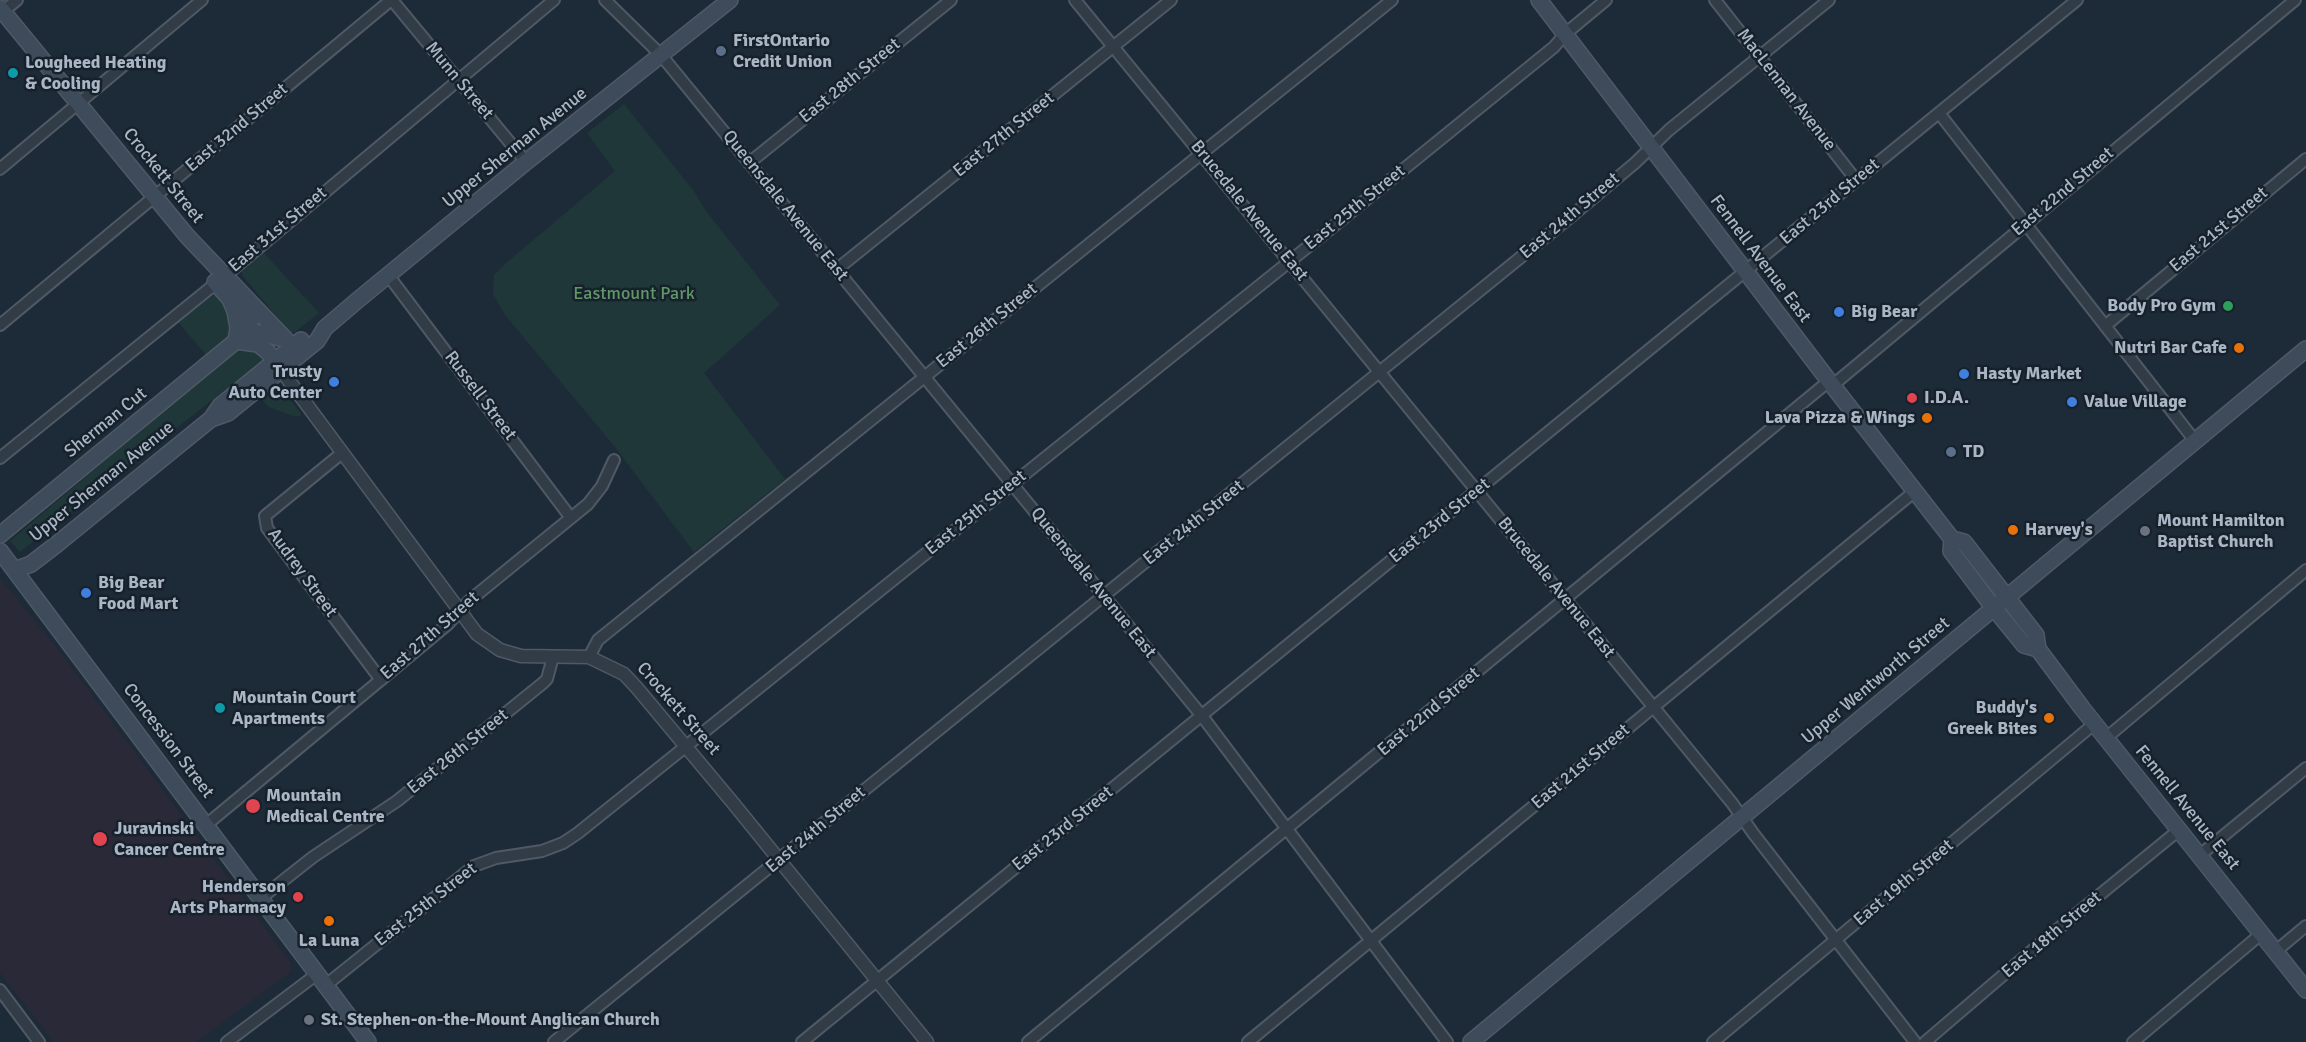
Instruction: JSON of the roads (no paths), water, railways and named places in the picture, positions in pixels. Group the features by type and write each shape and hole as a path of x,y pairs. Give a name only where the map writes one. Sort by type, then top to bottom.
{"main road":[{"name":"Upper Sherman Avenue","path":"15,570 31,564 212,419 228,413 318,330 730,0"},
{"name":"Fennell Avenue East","path":"1539,0 1745,273 1952,539 1964,542 2036,635 2038,649 2094,724 2306,990"},
{"name":"Crockett Street","path":"1,12 220,279 238,289 286,340"},
{"path":"220,279 235,311 238,328 236,341"},
{"path":"236,341 249,326 251,319 248,304 238,289"},
{"path":"236,341 255,333 286,340 300,339 318,330"},
{"path":"236,341 258,344 266,349 278,365"},
{"name":"Sherman Cut","path":"0,535 236,341"},
{"name":"Upper Wentworth Street","path":"1471,1042 2306,350"},
{"name":"Fennell Avenue East","path":"1952,539 1951,551 1994,607 2024,645 2038,649"},
{"name":"Concession Street","path":"1,553 368,1042"}],"street":[{"path":"1,12 17,0"},
{"path":"0,169 202,0"},
{"name":"Munn Street","path":"391,0 526,162"},
{"name":"East 32nd Street","path":"0,325 391,0"},
{"name":"East 31st Street","path":"0,458 220,279 554,0"},
{"name":"Queensdale Avenue East","path":"605,0 661,55 1202,716 1447,1042"},
{"name":"East 28th Street","path":"749,163 951,0"},
{"name":"Brucedale Avenue East","path":"1075,0 1653,706 1743,818 1915,1042"},
{"name":"East 27th Street","path":"836,270 1171,0"},
{"name":"East 26th Street","path":"589,657 598,640 1392,0"},
{"name":"East 25th Street","path":"227,1042 321,980 474,866 487,860 535,853 563,843 578,833 1554,47 1565,34 1606,0"},
{"name":"MacLennan Avenue","path":"1716,0 1856,180"},
{"name":"East 24th Street","path":"554,1042 1574,214 1829,0"},
{"name":"East 23rd Street","path":"802,1042 2077,0"},
{"name":"East 22nd Street","path":"1028,1042 1287,831 1565,599 2026,224 2295,0"},
{"path":"1939,113 2195,441"},
{"name":"East 21st Street","path":"2105,326 2306,159"},
{"name":"Russell Street","path":"388,275 571,518"},
{"name":"Crockett Street","path":"278,365 477,634 500,650 521,656 589,657 624,674 780,860 927,1042"},
{"name":"Audrey Street","path":"342,453 265,516 267,528 381,680"},
{"name":"East 27th Street","path":"206,825 448,624 469,601 571,518 596,495 614,459"},
{"name":"East 21st Street","path":"1248,1042 1915,491"},
{"path":"2106,738 2306,570"},
{"name":"East 26th Street","path":"261,898 313,857 397,801 543,683 547,679 552,657"},
{"name":"East 19th Street","path":"1713,1042 2094,724"},
{"path":"2200,855 2306,768"},
{"name":"East 18th Street","path":"1925,1042 2179,830"},
{"path":"2276,951 2306,926"},
{"path":"2133,1042 2261,934"},
{"path":"0,990 39,1042"}],"place":[{"name":"FirstOntario Credit Union","path":"721,51"},
{"name":"Lougheed Heating & Cooling","path":"13,73"},
{"name":"Body Pro Gym","path":"2228,306"},
{"name":"Big Bear","path":"1839,312"},
{"name":"Nutri Bar Cafe","path":"2239,348"},
{"name":"Hasty Market","path":"1964,374"},
{"name":"Trusty Auto Center","path":"334,382"},
{"name":"I.D.A.","path":"1912,398"},
{"name":"Value Village","path":"2072,402"},
{"name":"Lava Pizza & Wings","path":"1927,418"},
{"name":"TD","path":"1951,452"},
{"name":"Harvey's","path":"2013,530"},
{"name":"Mount Hamilton Baptist Church","path":"2145,531"},
{"name":"Big Bear Food Mart","path":"86,593"},
{"name":"Mountain Court Apartments","path":"220,708"},
{"name":"Buddy's Greek Bites","path":"2049,718"},
{"name":"Mountain Medical Centre","path":"253,806"},
{"name":"Juravinski Cancer Centre","path":"100,839"},
{"name":"Henderson Arts Pharmacy","path":"298,897"},
{"name":"La Luna","path":"329,921"},
{"name":"St. Stephen-on-the-Mount Anglican Church","path":"309,1020"}],"park label":[{"name":"Eastmount Park","path":"634,294"}]}
